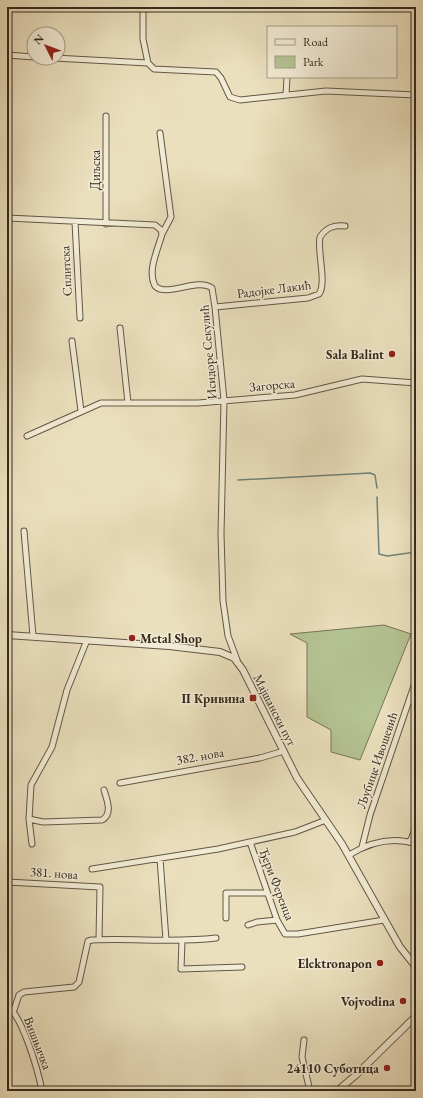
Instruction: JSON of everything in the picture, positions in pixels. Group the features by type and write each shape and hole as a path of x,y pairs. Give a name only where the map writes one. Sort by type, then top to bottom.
{"street":[{"path":"143,7 143,39 148,63 154,69 216,72 221,78 230,96 240,100 326,91 416,95"},
{"path":"7,56 26,57"},
{"path":"66,59 148,63"},
{"path":"286,95 287,78"},
{"name":"Диљска","path":"106,116 106,224"},
{"path":"160,133 171,217 162,234"},
{"path":"7,218 106,224 155,225 161,230 162,234"},
{"name":"Сплитска","path":"75,222 80,318"},
{"name":"Радојке Лакић","path":"215,307 308,298 319,294 323,286 319,249 320,237 330,227 345,226"},
{"name":"Исидоре Секулић","path":"162,234 153,264 152,278 154,286 162,290 194,286 209,286 213,292 224,400 221,534 223,601 228,636 237,661"},
{"path":"120,328 128,403"},
{"path":"72,341 81,411"},
{"name":"Загорска","path":"27,436 101,403 198,403 295,395 362,379 416,383"},
{"path":"24,531 33,636"},
{"path":"7,635 87,640 220,652 229,655 237,661"},
{"path":"32,844 29,819 31,785 53,743 67,690 87,640"},
{"name":"Мајшански пут","path":"237,661 297,778 349,855 400,947 416,967"},
{"name":"Љубице Ивошевић","path":"362,847 370,815 416,680"},
{"name":"382. нова","path":"120,783 260,758 284,751"},
{"path":"29,819 43,822 102,820 109,812 104,790"},
{"name":"Ђери Ференца","path":"92,868 160,859 250,842 295,832 326,820"},
{"path":"349,855 362,847 380,841 413,843 416,827"},
{"name":"Ђери Ференца","path":"250,842 277,920 284,934 298,934 384,920"},
{"path":"160,859 166,940"},
{"name":"381. нова","path":"7,882 100,888 99,939"},
{"path":"226,918 226,893 268,892"},
{"path":"248,925 257,922 277,920"},
{"path":"14,1010 19,995 24,992 74,987 79,982 88,942 99,939 182,940 216,938"},
{"path":"182,940 180,969 242,967"},
{"name":"Вишњичка","path":"7,1005 14,1010 34,1059 42,1091"},
{"path":"337,1091 356,1075 416,1016"},
{"path":"304,1040 302,1057 310,1091"}],"green space":[{"path":"384,625 411,634 360,760 331,752 331,730 307,717 307,643 290,634"}],"waterway":[{"path":"238,480 370,473 375,475 377,488"},
{"path":"377,497 379,554 387,556 416,552"}],"place":[{"name":"Sala Balint","path":"392,354"},
{"name":"Metal Shop","path":"132,638"},
{"name":"II Кривина","path":"253,698"},
{"name":"Elektronapon","path":"380,963"},
{"name":"Vojvodina","path":"403,1001"},
{"name":"24110 Суботица","path":"387,1068"}]}
